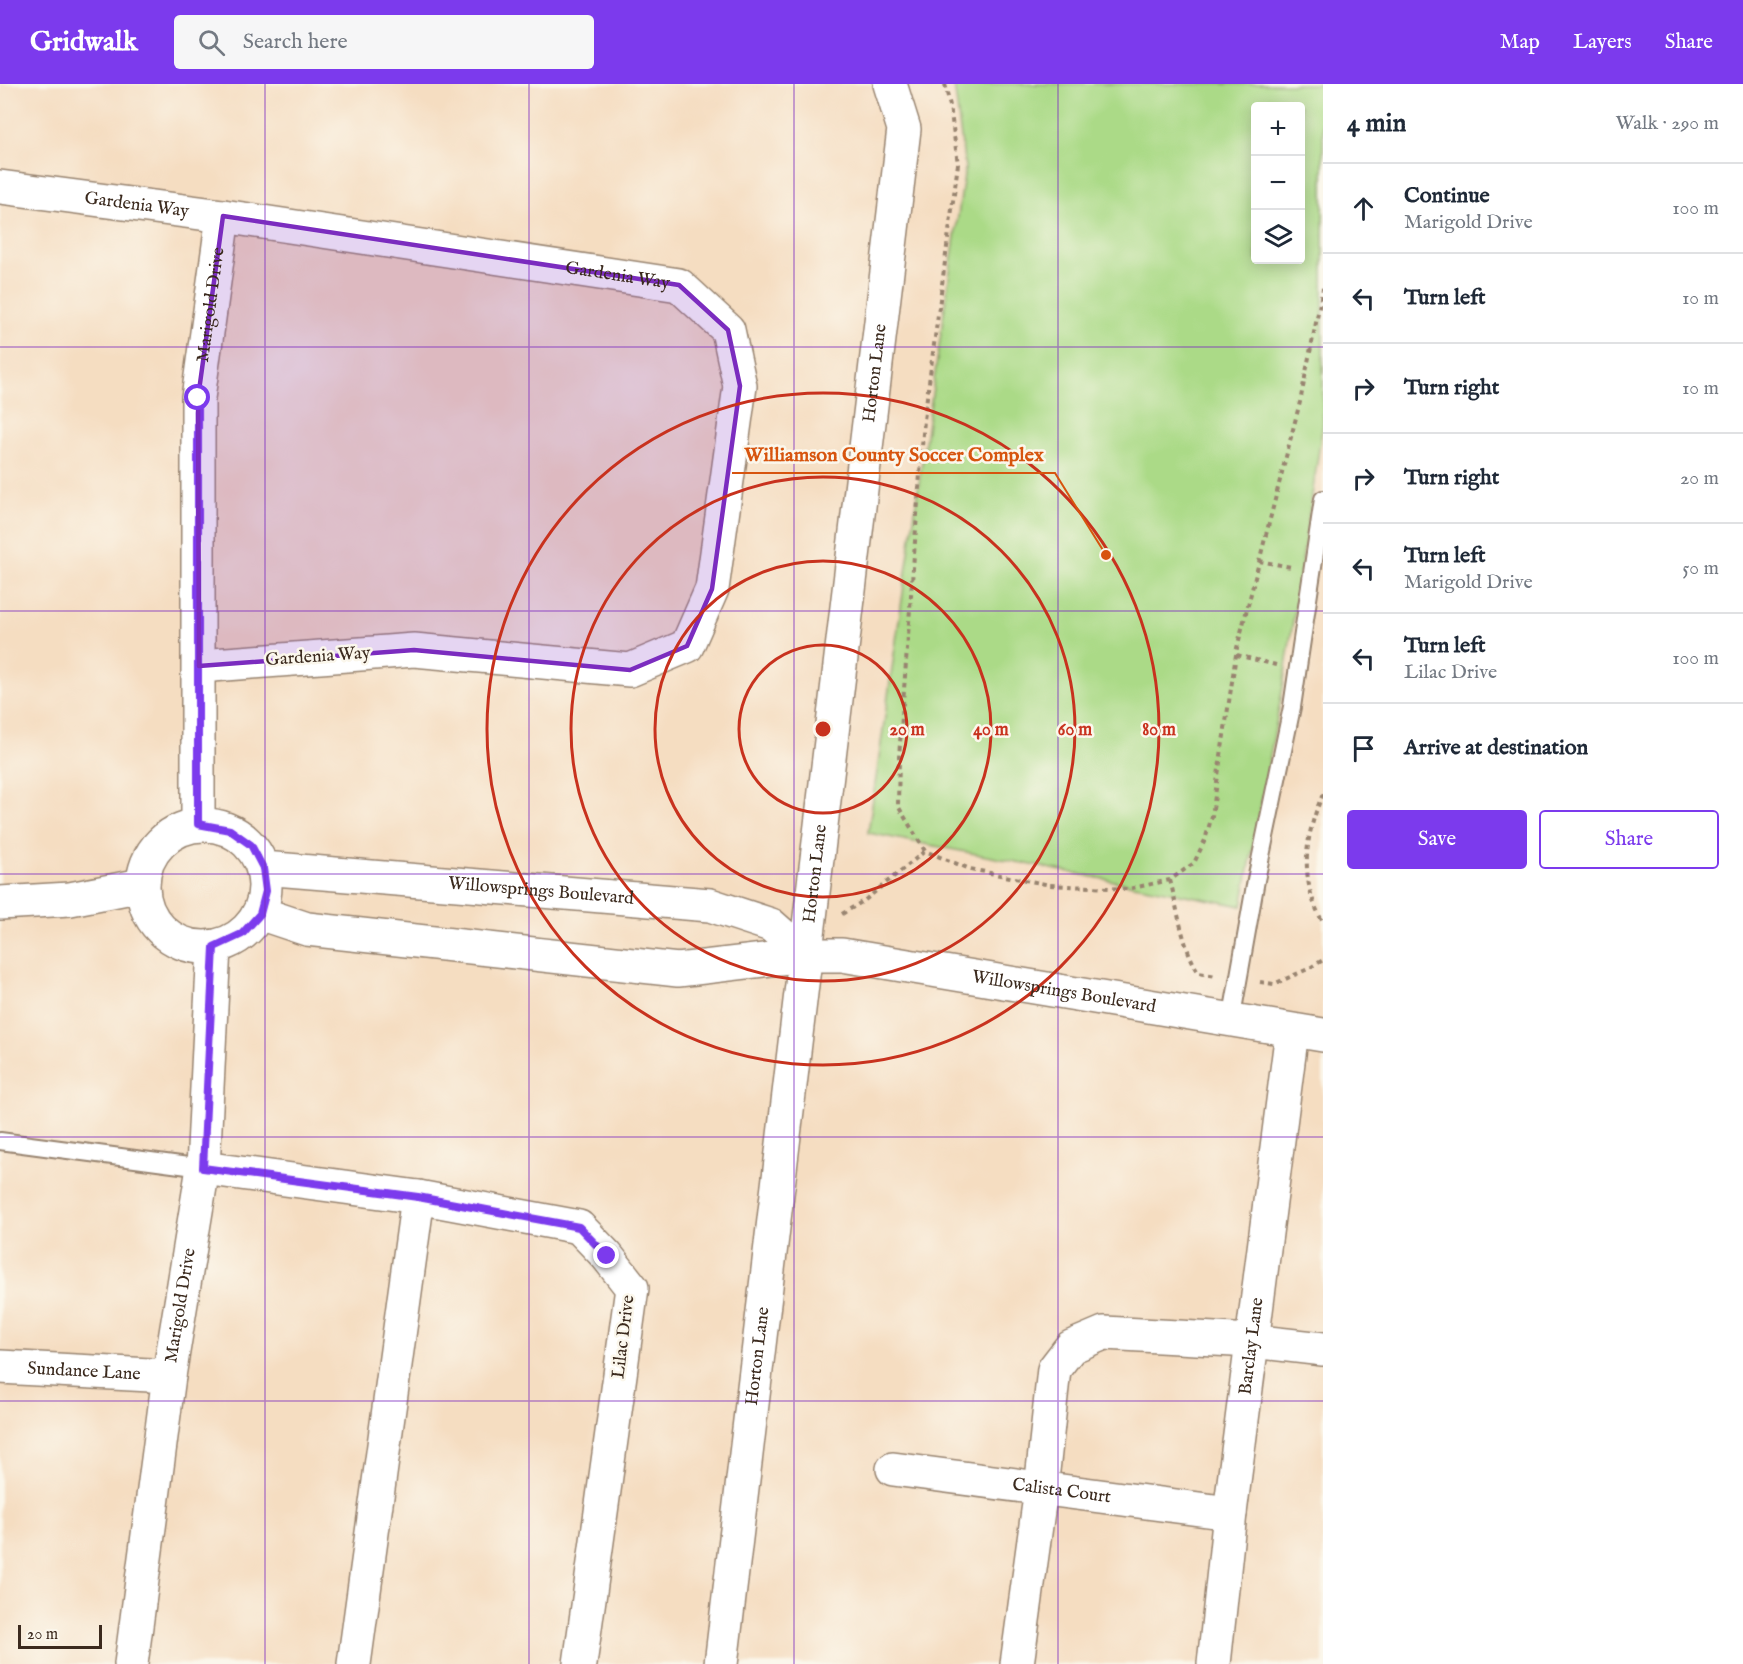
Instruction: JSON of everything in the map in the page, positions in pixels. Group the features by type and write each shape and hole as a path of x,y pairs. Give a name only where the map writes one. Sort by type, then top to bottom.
{"street":[{"name":"Horton Lane","path":"722,1664 904,129 890,84"},
{"name":"Gardenia Way","path":"0,187 223,216 679,285 728,330 740,386 712,589 687,646 630,670 414,650 199,666"},
{"name":"Marigold Drive","path":"198,824 198,398 223,216"},
{"path":"198,824 230,830 251,845 263,868 266,891 260,914 242,934 214,947 184,944 160,929 144,903 142,885 147,861 165,838 198,824"},
{"name":"Willowsprings Boulevard","path":"263,868 710,905 771,925 805,956"},
{"path":"0,903 70,899 142,885"},
{"name":"Willowsprings Boulevard","path":"260,914 307,929 678,970 805,956 843,956 1307,1033"},
{"name":"Marigold Drive","path":"131,1664 169,1376 203,1168 214,947"},
{"name":"Barclay Lane","path":"1214,1664 1252,1341 1307,1033"},
{"name":"Lilac Drive","path":"203,1168 418,1197 579,1227 607,1256 632,1288 580,1664"},
{"path":"354,1664 418,1197"},
{"path":"1017,1664 1041,1489 1054,1369 1071,1347 1104,1334 1252,1341 1323,1349"},
{"name":"Sundance Lane","path":"0,1367 169,1376"},
{"name":"Calista Court","path":"893,1469 1230,1513"}],"lane":[{"path":"1231,1021 1256,880 1292,707 1323,499"},
{"path":"0,1141 203,1168"}],"path":[{"path":"945,84 958,164 924,420 899,757 898,806 925,851 970,869 1050,885 1128,889 1170,880 1194,863 1205,840 1212,816 1237,648 1300,402 1323,288"},
{"path":"1323,794 1312,819 1306,866 1312,904 1323,922"},
{"path":"838,916 865,900 925,851"}],"highlighted area":[{"path":"223,216 679,285 728,330 740,386 712,589 687,646 630,670 414,650 199,666 198,398"}],"green space":[{"path":"954,84 1323,84 1323,423 1283,687 1242,906 868,833 965,168"}],"place":[{"name":"Williamson County Soccer Complex","path":"1106,555"}],"route":[{"path":"198,398 198,824 230,830 251,845 263,868 266,891 260,914 242,934 214,947 203,1168 418,1197 579,1227 607,1256"}]}
